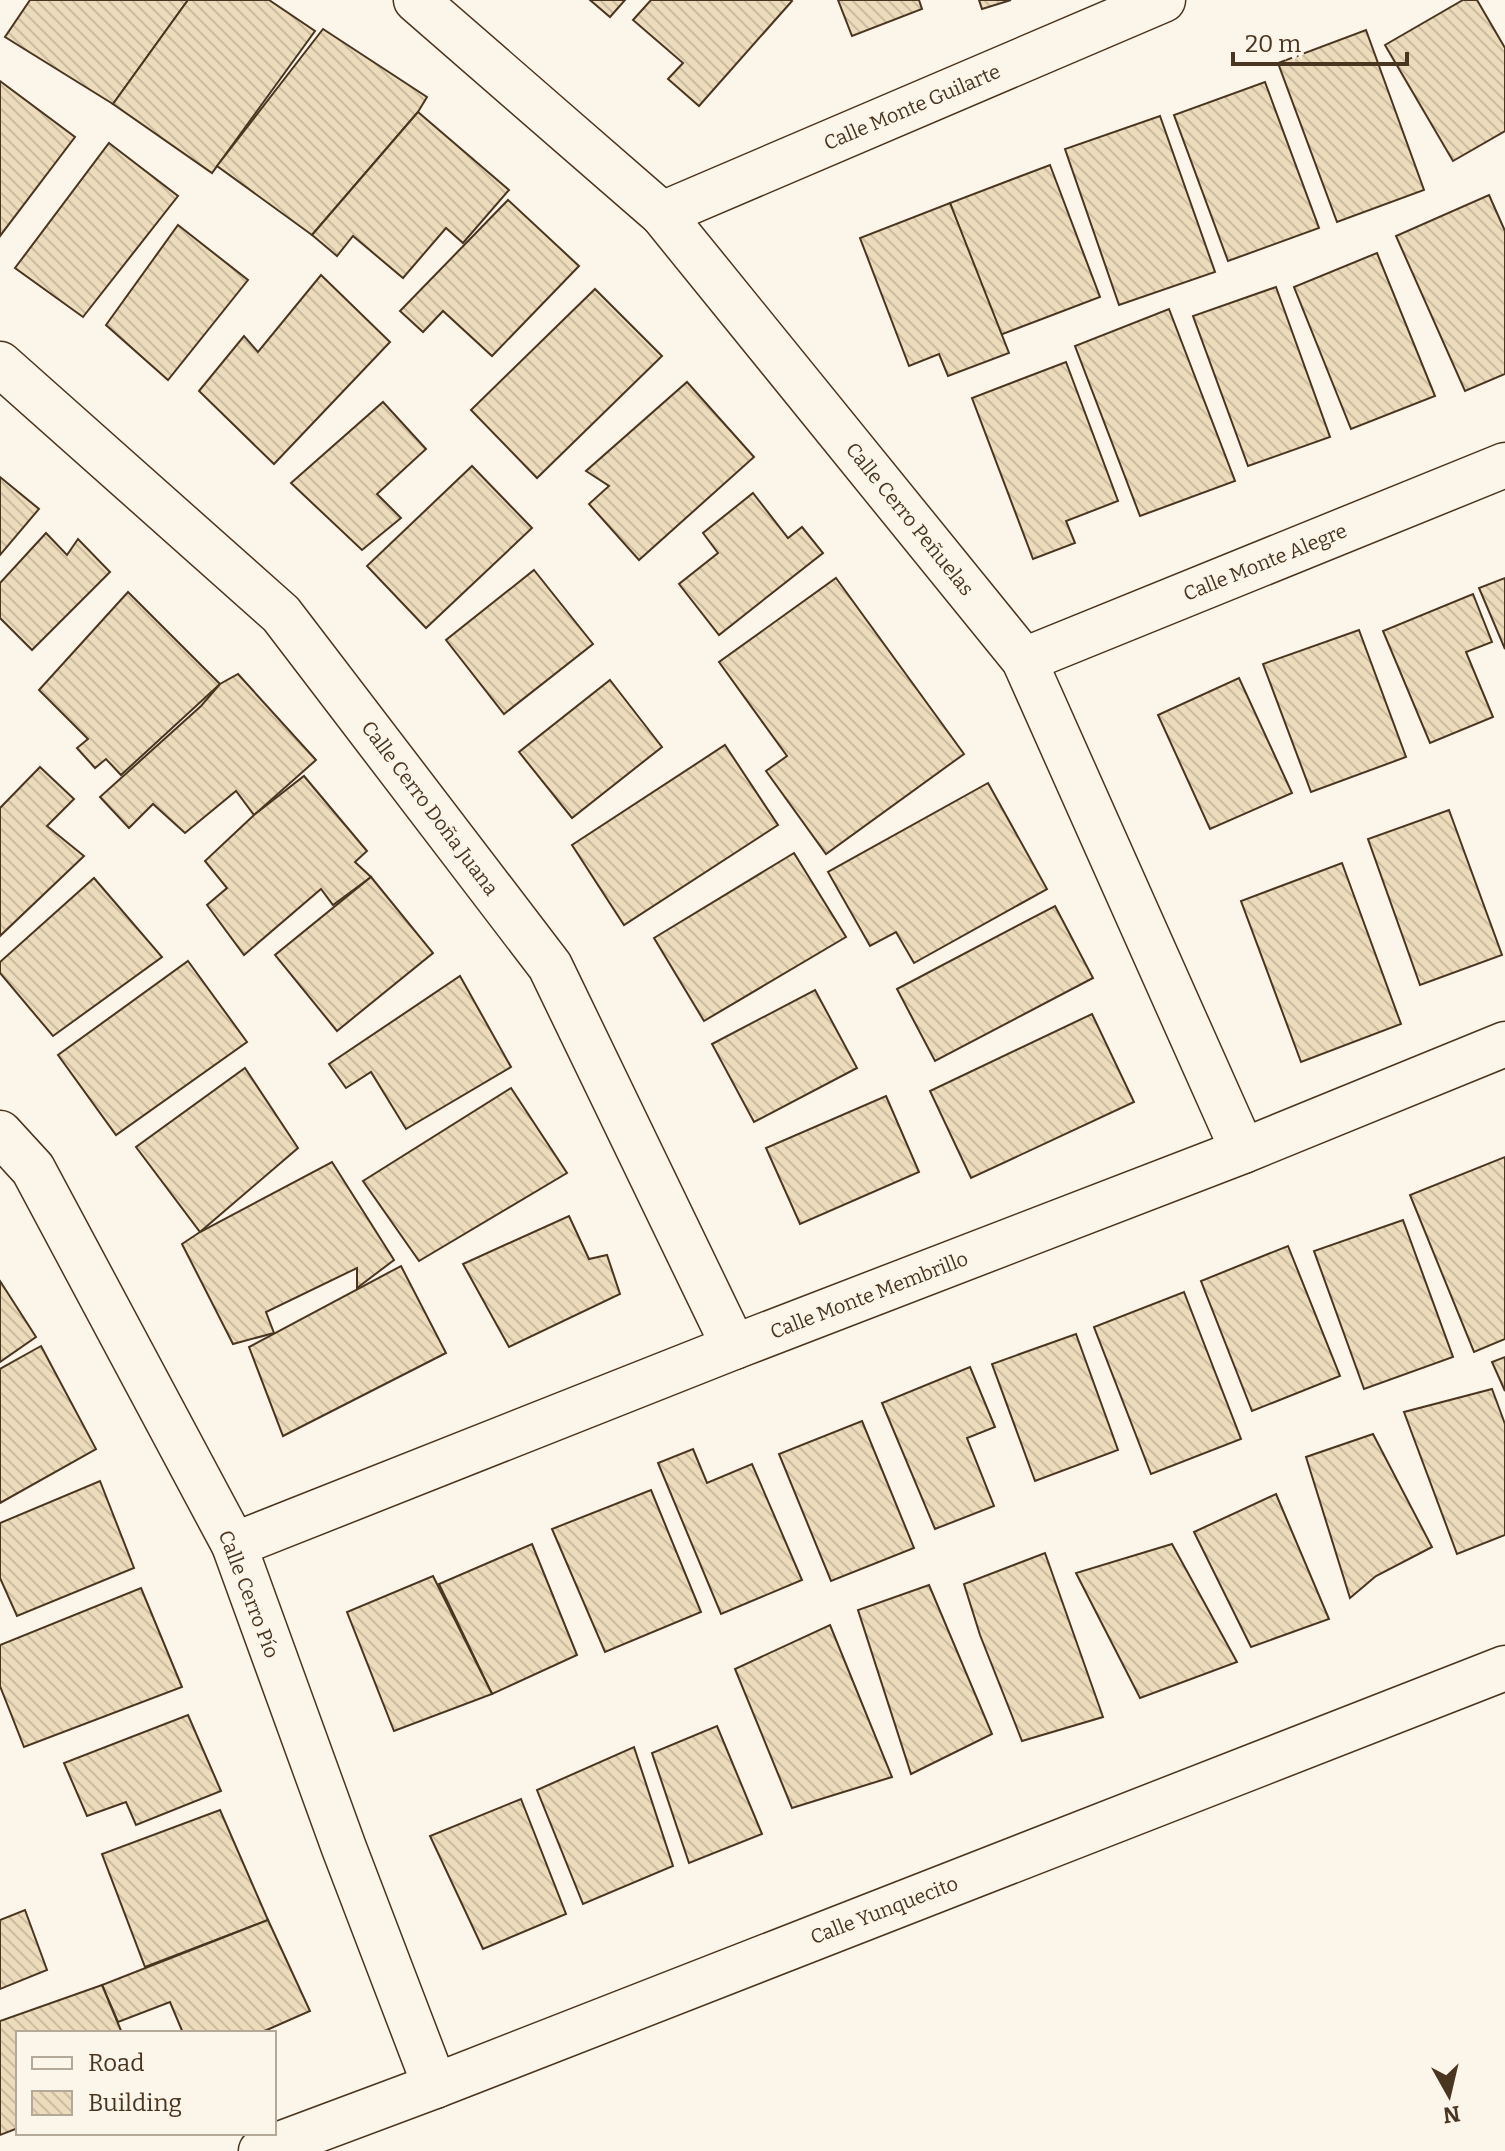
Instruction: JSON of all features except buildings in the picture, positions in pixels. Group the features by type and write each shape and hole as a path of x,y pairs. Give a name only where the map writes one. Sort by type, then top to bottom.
{"street":[{"name":"Calle Cerro Peñuelas","path":"416,0 662,214 1024,660 1243,1151"},
{"name":"Calle Monte Guilarte","path":"662,214 1163,0"},
{"name":"Calle Cerro Doña Juana","path":"0,364 281,614 550,966 734,1347"},
{"name":"Calle Monte Alegre","path":"1024,660 1505,465"},
{"name":"Calle Monte Membrillo","path":"234,1545 734,1347 1243,1151 1505,1044"},
{"name":"Calle Cerro Pío","path":"0,1133 33,1169 234,1545 344,1848 435,2086"},
{"name":"Calle Yunquecito","path":"261,2151 1505,1668"}]}
